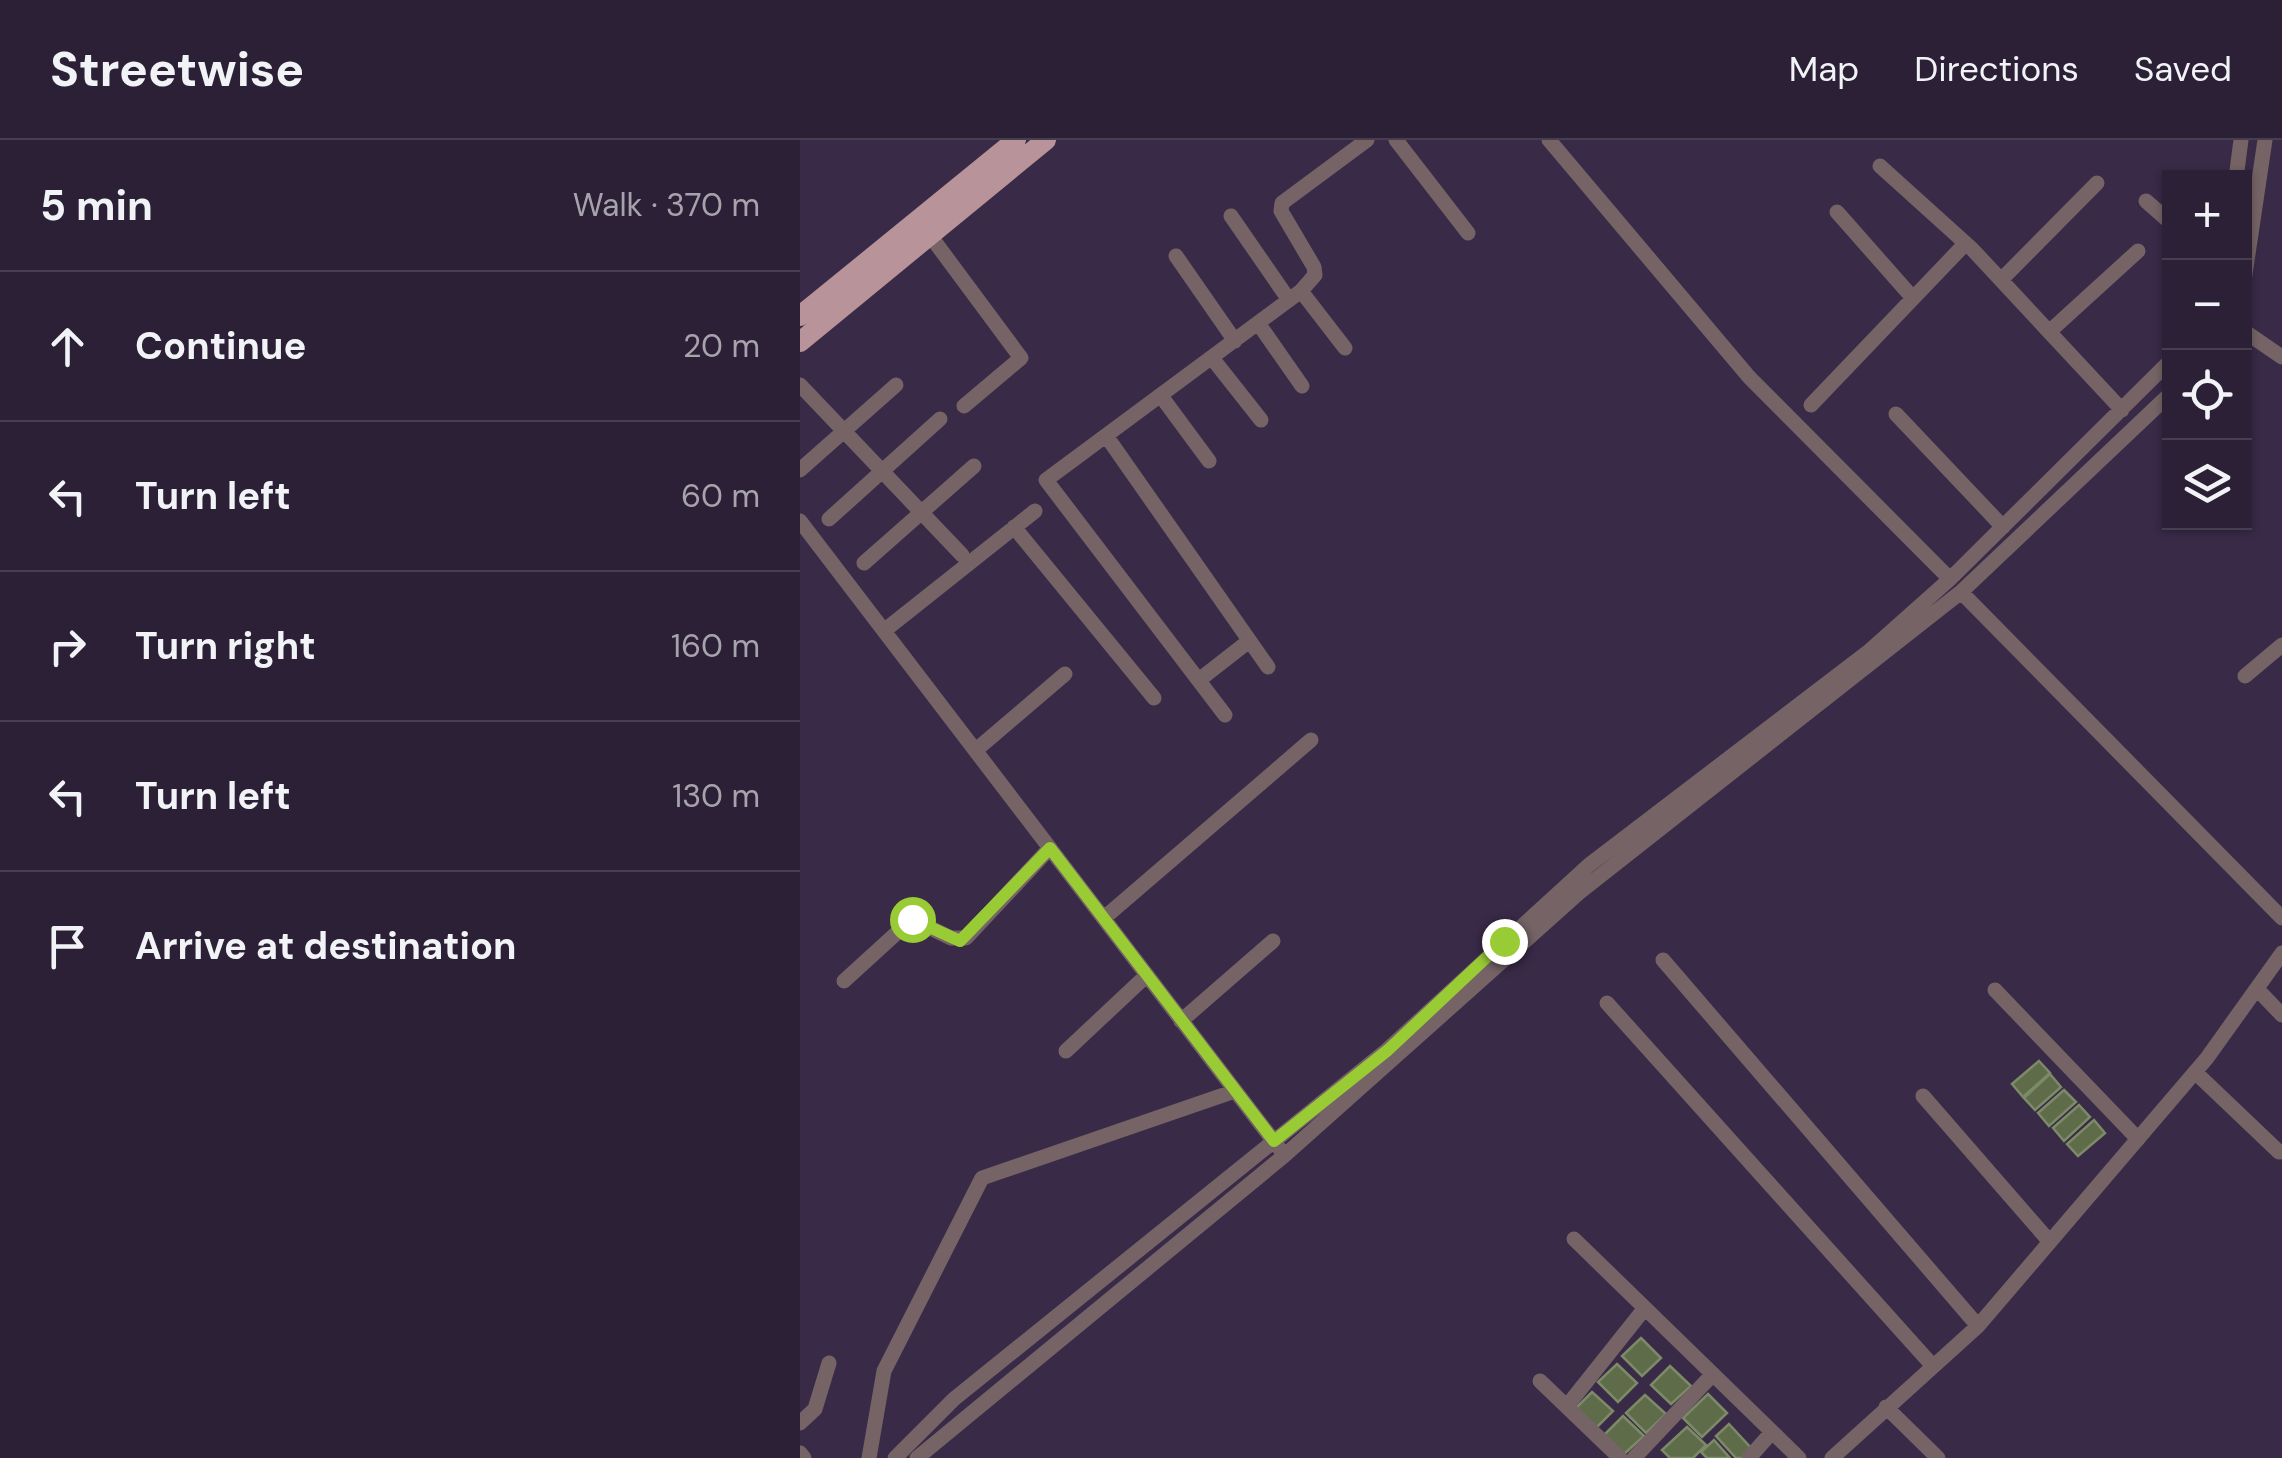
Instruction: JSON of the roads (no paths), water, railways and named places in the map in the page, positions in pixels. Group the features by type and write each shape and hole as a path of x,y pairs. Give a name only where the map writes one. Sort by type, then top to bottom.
{"main road":[{"path":"800,316 1016,140"},
{"path":"800,342 1046,140"}],"street":[{"path":"1226,716 1048,488 1046,480 1295,296 1315,275 1281,211 1282,203 1367,140"},
{"path":"1396,140 1468,233"},
{"path":"1549,140 1749,377 1950,579"},
{"path":"2237,170 2241,140"},
{"path":"2247,260 2266,140"},
{"path":"1880,166 2001,280 2122,410"},
{"path":"2001,280 2098,182"},
{"path":"2146,201 2162,215"},
{"path":"1837,212 1912,297"},
{"path":"1231,216 1295,296 1344,348"},
{"path":"930,234 1021,358 964,406"},
{"path":"1811,406 1965,244"},
{"path":"2048,332 2138,251"},
{"path":"1176,256 1236,340"},
{"path":"1258,323 1302,386"},
{"path":"2252,336 2282,357"},
{"path":"1212,358 1261,420"},
{"path":"894,1458 954,1398 1397,1042 1589,865 1862,656 1950,579 2162,369"},
{"path":"800,385 962,555"},
{"path":"800,470 896,385"},
{"path":"1161,396 1209,461"},
{"path":"916,1458 1284,1156 1581,891 1961,592 2162,402"},
{"path":"1896,414 2003,527"},
{"path":"830,519 940,419"},
{"path":"1107,437 1268,667"},
{"path":"864,563 974,466"},
{"path":"884,630 1035,511"},
{"path":"800,521 1284,1156"},
{"path":"1014,527 1154,698"},
{"path":"1961,592 2282,918"},
{"path":"1198,680 1249,640"},
{"path":"2245,676 2282,646"},
{"path":"976,750 1065,674"},
{"path":"1104,918 1311,740"},
{"path":"844,981 912,919 952,938 966,938 1050,848"},
{"path":"1182,1020 1273,940"},
{"path":"1832,1458 1978,1326 2195,1072 2282,953"},
{"path":"1664,960 1978,1326"},
{"path":"1066,1050 1147,975"},
{"path":"2256,989 2282,1015"},
{"path":"1995,990 2138,1139"},
{"path":"1607,1003 1932,1365"},
{"path":"2195,1072 2280,1152"},
{"path":"869,1458 884,1371 982,1178 1234,1091"},
{"path":"1922,1096 2050,1242"},
{"path":"1574,1239 1799,1458"},
{"path":"1567,1406 1645,1308"},
{"path":"800,1423 814,1409 829,1363"},
{"path":"1634,1458 1712,1374"},
{"path":"1540,1381 1567,1406 1605,1452 1620,1458"},
{"path":"1886,1407 1938,1458"},
{"path":"1749,1458 1772,1432"}]}
